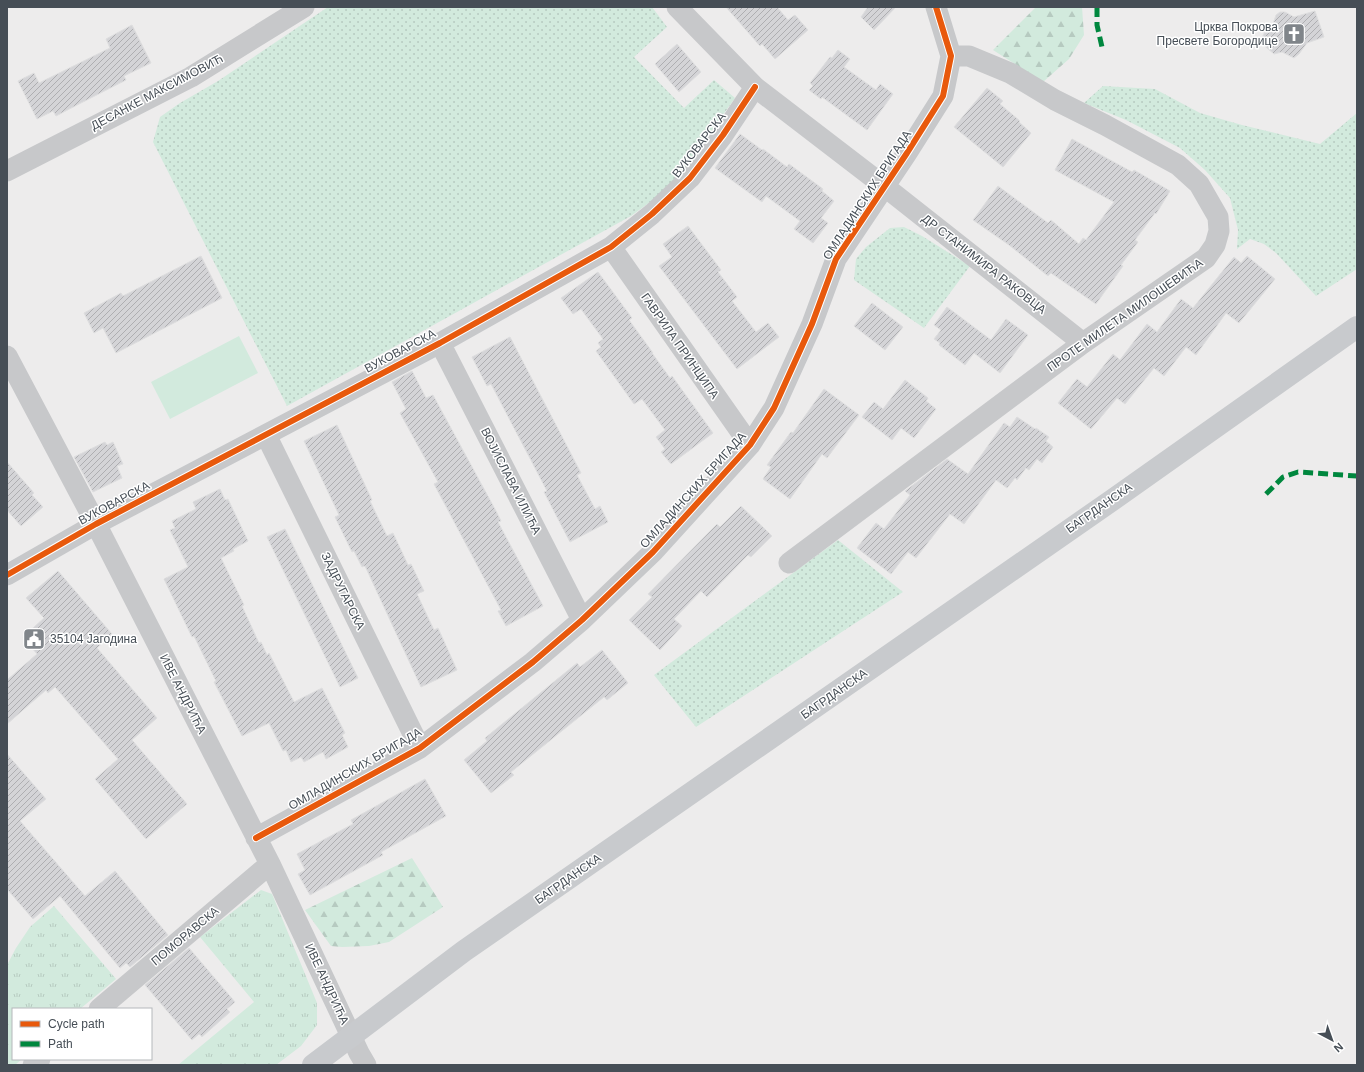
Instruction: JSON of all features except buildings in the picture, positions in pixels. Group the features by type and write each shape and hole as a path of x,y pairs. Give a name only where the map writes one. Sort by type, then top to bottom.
{"main road":[{"name":"БАГРДАНСКА","path":"313,1065 464,951 1111,501 1357,326"}],"street":[{"name":"ДЕСАНКЕ МАКСИМОВИЋ","path":"7,171 191,77 304,7"},
{"path":"677,7 755,87 884,186"},
{"name":"ОМЛАДИНСКИХ БРИГАДА","path":"256,838 420,748 533,662 582,620 653,552 750,445 774,408 812,324 836,259 943,96 951,56 936,7"},
{"name":"ПРОТЕ МИЛЕТА МИЛОШЕВИЋА","path":"789,563 1083,343 1206,258 1215,245 1219,231 1218,217 1212,204 1199,184 1178,165 1055,100 1010,73 969,56 951,56"},
{"name":"ВУКОВАРСКА","path":"7,575 96,524 440,342 611,247 652,214 690,178 723,135 755,87"},
{"name":"ДР СТАНИМИРА РАКОВЦА","path":"884,186 1083,343"},
{"name":"ГАВРИЛА ПРИНЦИПА","path":"611,247 750,445"},
{"name":"ВОЈИСЛАВА ИЛИЋА","path":"440,342 582,620"},
{"name":"ИВЕ АНДРИЋА","path":"7,356 96,524 270,864 366,1065"},
{"name":"ЗАДРУГАРСКА","path":"266,435 420,748"},
{"name":"ПОМОРАВСКА","path":"100,1008 270,864"}],"green space":[{"path":"328,7 652,7 667,27 634,57 684,108 714,80 735,98 672,186 631,216 287,406 153,142 160,117 180,103 218,81"},
{"path":"1036,7 1082,7 1084,35 1069,59 1043,82 993,50"},
{"path":"1103,86 1155,89 1200,113 1320,144 1357,113 1357,269 1316,296 1276,253 1264,244 1250,239 1237,249 1238,230 1230,198 1205,170 1180,148 1126,120 1084,103"},
{"path":"904,227 922,236 970,266 924,328 854,280 856,259 866,247 890,228"},
{"path":"239,336 258,373 170,419 151,382"},
{"path":"838,540 903,592 696,727 654,675"},
{"path":"412,858 443,907 389,942 369,946 331,946 305,910"},
{"path":"261,890 272,894 317,1003 317,1025 301,1046 276,1065 178,1065 254,1002 200,937"},
{"path":"54,906 116,979 81,1008 12,1008 12,1060 21,1060 15,1065 7,1065 7,965 30,927"}],"marked path":[{"path":"1097,7 1097,25 1102,47"},
{"path":"1266,494 1283,477 1298,472 1357,476"}],"cycle path":[{"path":"256,838 420,748 533,662 582,620 653,552 750,445 774,408 812,324 836,259 943,96 951,56 936,7"},
{"path":"7,575 96,524 440,343 611,247 652,214 690,178 723,135 755,87"}],"place":[{"name":"Црква Покрова Пресвете Богородице","path":"1294,34"},
{"name":"35104 Јагодина","path":"34,639"}]}
